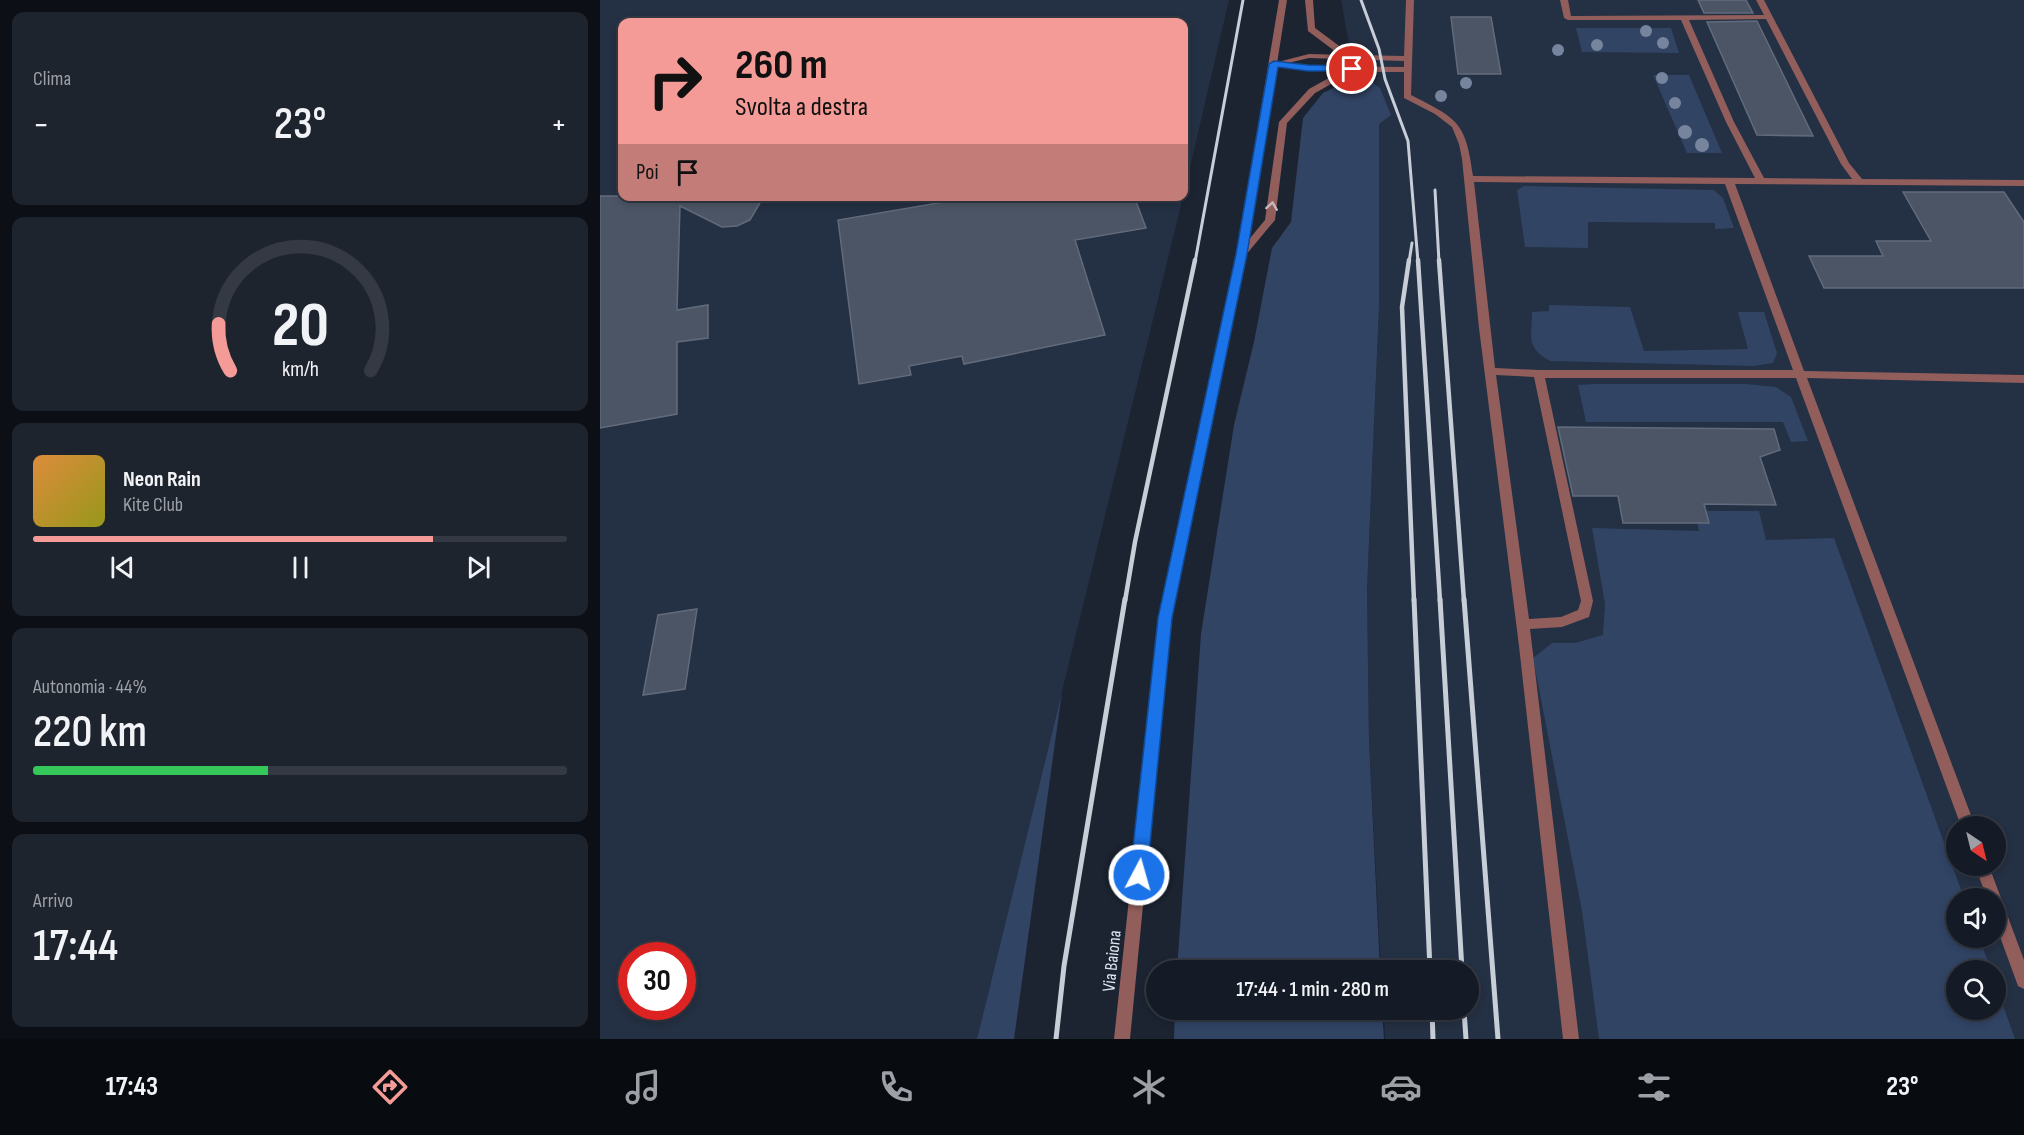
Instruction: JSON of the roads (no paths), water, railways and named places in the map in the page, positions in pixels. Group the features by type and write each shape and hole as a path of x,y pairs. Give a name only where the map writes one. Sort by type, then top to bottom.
{"street":[{"name":"Via Baiona","path":"1122,1039 1165,618 1242,254 1283,0"},
{"path":"1309,0 1311,29 1339,50 1361,57"},
{"path":"1410,0 1407,96 1454,122 1464,140 1571,1039"},
{"path":"1564,0 1568,18 1769,17"},
{"path":"1761,0 1845,164 1860,183"},
{"path":"1684,17 1730,122 1761,182"},
{"path":"1274,64 1309,56 1409,59"},
{"path":"1274,64 1308,68 1408,70"},
{"path":"1242,254 1270,220 1283,122 1312,91 1339,76 1364,69"},
{"path":"1469,180 2024,183"},
{"path":"1729,182 1964,816"},
{"path":"1490,371 1539,374 1800,374 2024,380"},
{"path":"1523,624 1562,622 1584,613 1587,601 1539,374"},
{"path":"2006,932 2024,981"}],"railway":[{"path":"1195,262 1243,0"},
{"path":"1361,0 1379,49 1385,79 1408,141 1418,262"},
{"path":"1435,190 1439,262"},
{"path":"1409,262 1412,243"},
{"path":"1125,601 1135,542 1195,260"},
{"path":"1409,260 1402,307 1414,601"},
{"path":"1418,260 1440,601"},
{"path":"1439,260 1464,601"},
{"path":"1056,1039 1064,966 1125,599"},
{"path":"1414,599 1430,960"},
{"path":"1440,599 1461,960"},
{"path":"1464,599 1498,1039"},
{"path":"1432,1020 1433,1039"},
{"path":"1465,1020 1466,1039"}]}
